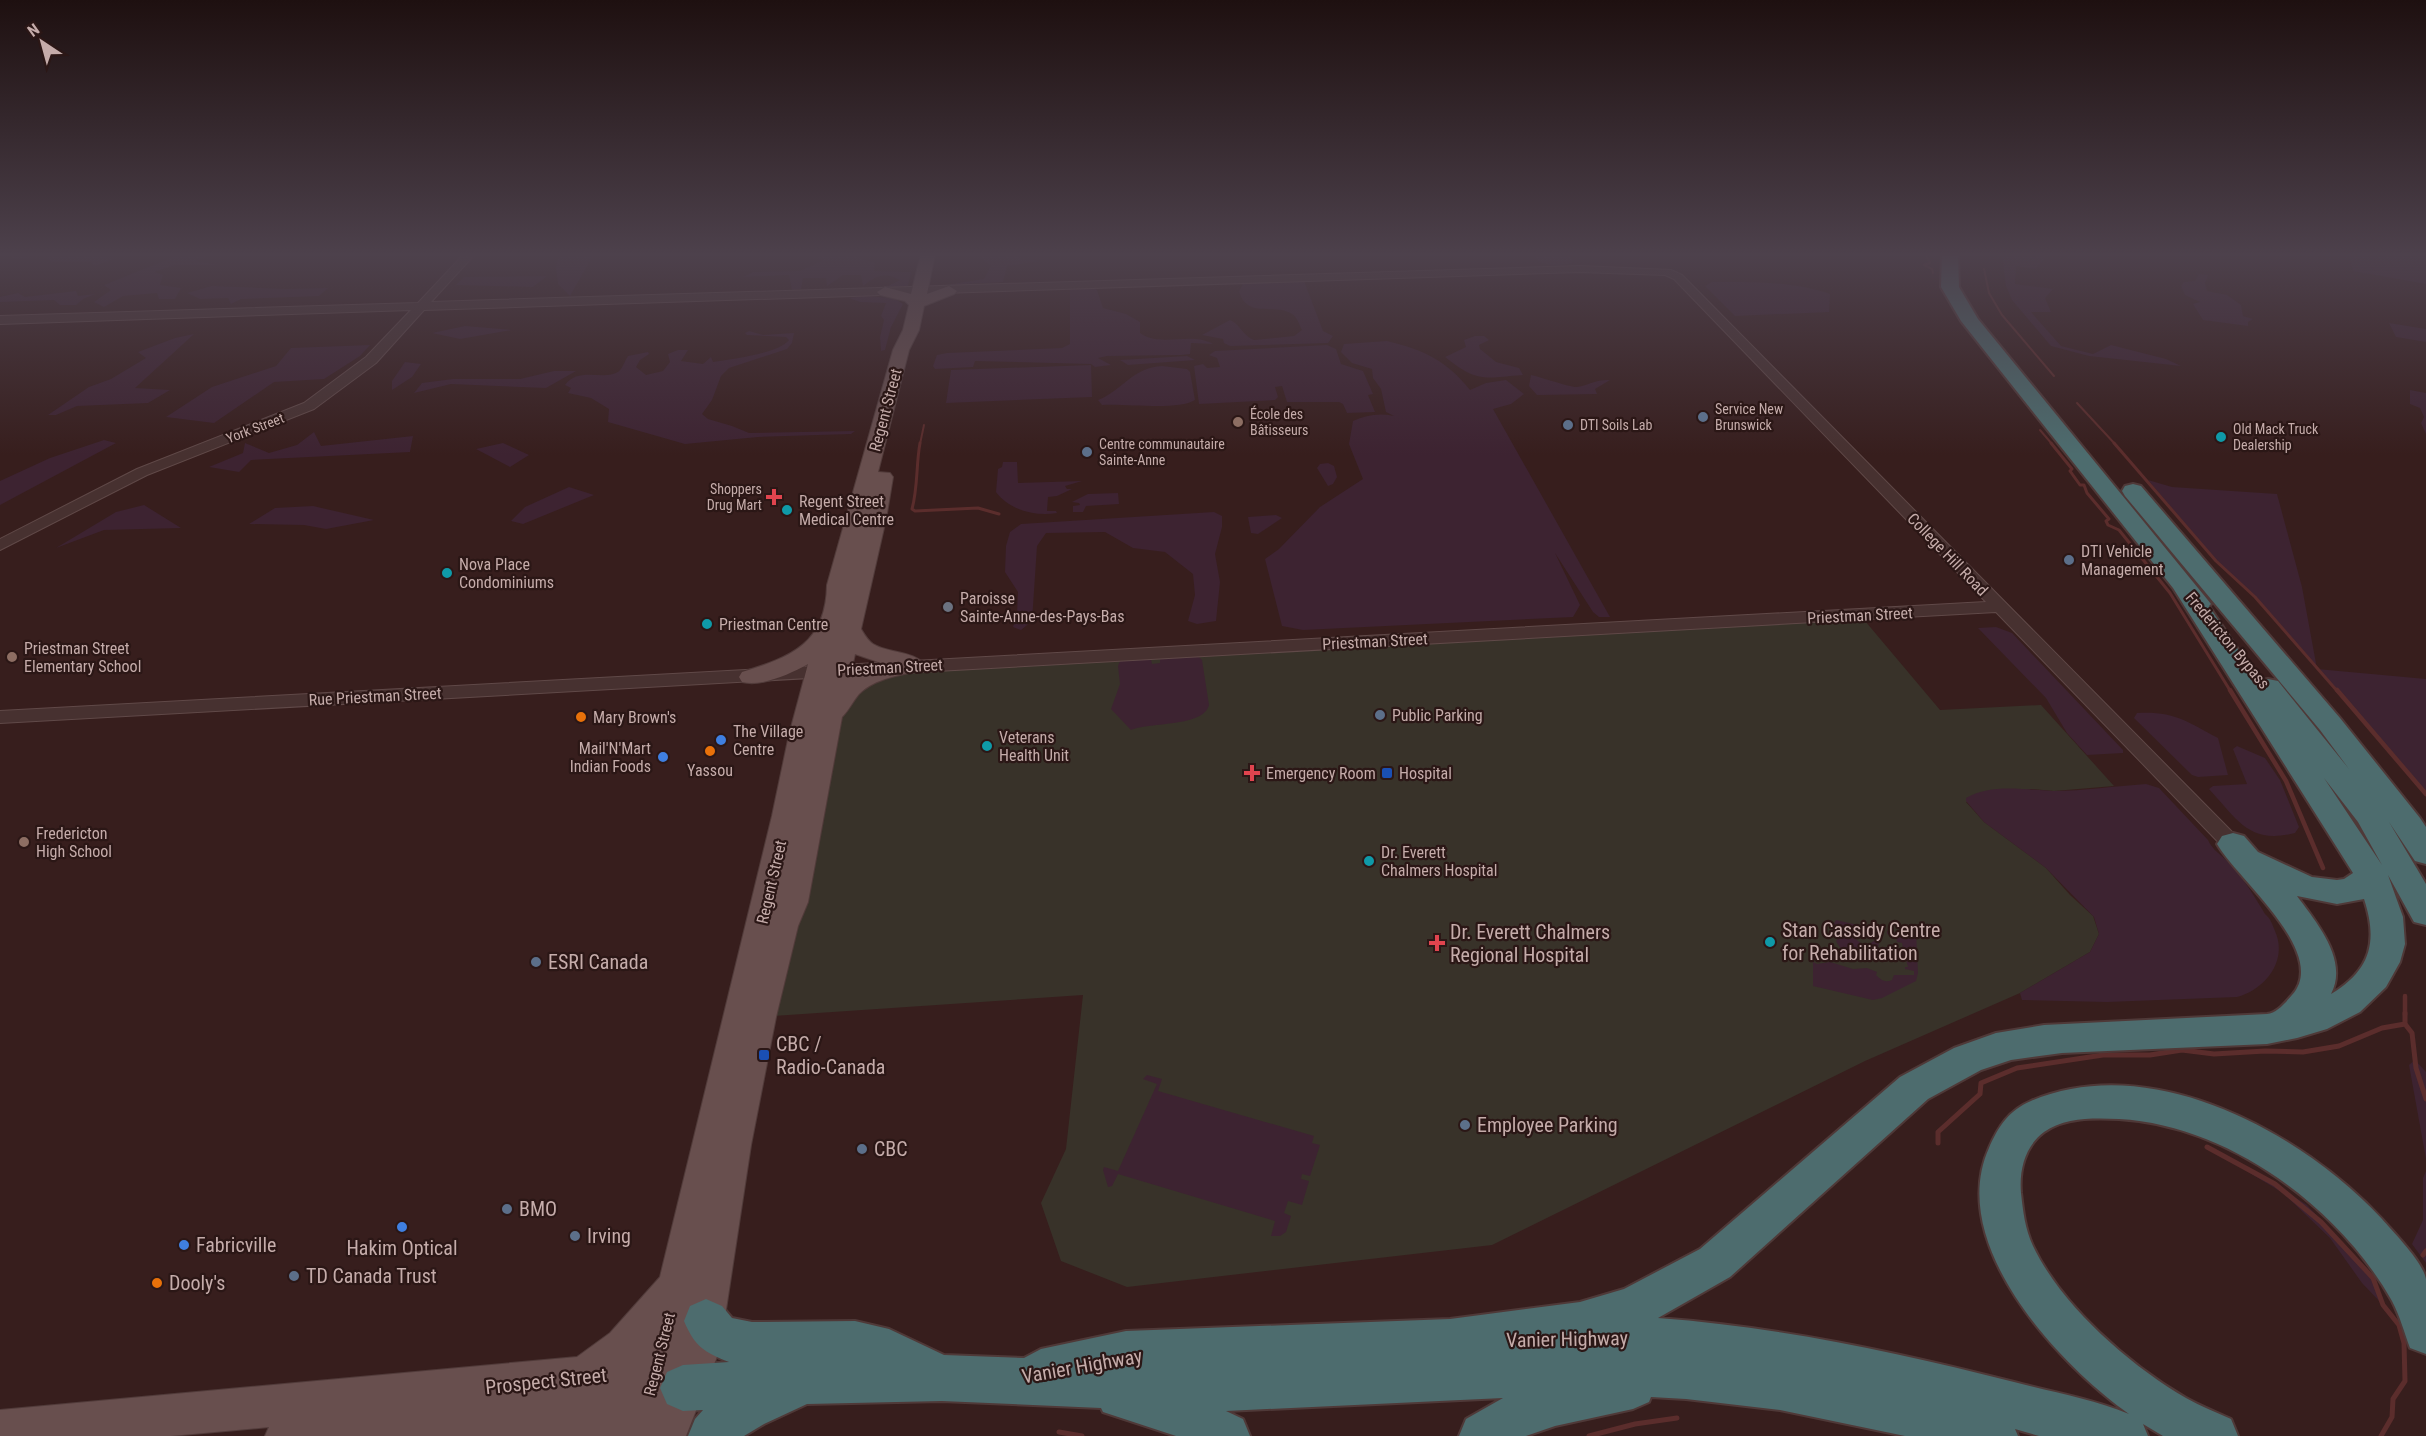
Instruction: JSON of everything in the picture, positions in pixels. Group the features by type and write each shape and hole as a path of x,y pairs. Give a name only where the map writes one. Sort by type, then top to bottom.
{"highway":[{"name":"Fredericton Bypass","path":"1970,321 2370,816 2426,914"},
{"name":"Fredericton Bypass","path":"1991,321 2330,724 2402,816 2426,853"},
{"path":"1452,1341 1580,1324 1631,1309 1667,1291 1715,1263 1914,1088 1937,1073 1989,1050 2024,1042 2066,1037 2280,1028 2339,1008 2362,991 2377,971 2388,945 2387,923 2380,895 2371,874 2186,589"},
{"path":"2233,844 2280,878 2323,891 2346,891 2361,886 2371,874"},
{"path":"2233,844 2288,910 2312,943 2320,974 2311,997 2302,1011 2280,1028"},
{"path":"2214,1436 2163,1411 2112,1374 2065,1327 2042,1300 2015,1256 2004,1224 2000,1191 2001,1170 2016,1134 2029,1121 2060,1107 2078,1103 2119,1102 2163,1107 2199,1118 2240,1136 2303,1174 2347,1211 2397,1270 2410,1290 2426,1332"},
{"path":"706,1321 710,1330 719,1335 765,1346 855,1343 898,1355 940,1378"},
{"name":"Vanier Highway","path":"1002,1380 1125,1354 1620,1337 1734,1346 1841,1363 2124,1436"},
{"name":"Vanier Highway","path":"669,1379 809,1381 940,1378 1238,1388 1581,1372 1679,1376 1747,1382 1836,1397 1892,1408 1994,1436"},
{"path":"1484,1436 1498,1424 1560,1401 1679,1376"},
{"path":"712,1436 717,1429 738,1413 809,1381"},
{"path":"1076,1384 1176,1411 1226,1436"}],"main road":[{"name":"Regent Street","path":"669,1379 700,1349 733,1145 762,1007 798,879 819,707 839,630 876,519 878,468 899,396 913,369 916,340 911,330 913,321"},
{"name":"Regent Street","path":"878,468 901,421 899,396"},
{"path":"751,677 801,659 839,630 862,648 877,655 913,665"},
{"path":"751,677 786,684 800,691 819,707 842,704 844,696 854,685 868,677 913,665"},
{"name":"Regent Street","path":"649,1428 669,1379 677,1286 786,816 793,769 819,707"},
{"path":"579,1377 606,1365 626,1348 677,1286"},
{"name":"Prospect Street","path":"0,1431 579,1377 669,1379"},
{"path":"504,1419 550,1436"},
{"name":"Prospect Street","path":"286,1436 504,1419 649,1428"}],"street":[{"name":"York Street","path":"0,545 142,472 309,406 371,360 408,321"},
{"name":"College Hill Road","path":"1721,321 2233,844"},
{"name":"Priestman Street","path":"751,677 913,665 1999,607"},
{"name":"Rue Priestman Street","path":"0,717 751,677"}],"shaded area":[{"path":"884,321 894,321 885,350 881,351 880,337"},
{"path":"1070,321 1138,321 1140,333 1148,337 1166,340 1195,339 1213,344 1191,343 1190,354 1107,356 1098,358 1111,365 1095,367 1091,364 975,361 973,367 935,369 933,366 937,355 947,353 1062,348 1070,344"},
{"path":"1228,321 1236,324 1254,340 1294,336 1302,330 1298,321 1319,321 1323,331 1333,336 1328,343 1230,346 1224,343 1223,339 1202,335"},
{"path":"2030,321 2039,321 2061,346 2093,354 2111,345 2166,359 2181,366 2089,356 2051,346"},
{"path":"2211,321 2250,321 2248,326"},
{"path":"2389,323 2426,329 2426,342 2396,337"},
{"path":"465,326 512,330 460,339 432,333"},
{"path":"749,331 763,335 794,333 792,343 787,349 729,368 721,376 712,400 702,414 708,419 749,433 855,431 851,434 758,437 685,444 608,422 609,409 591,398 568,393 571,388 565,385 577,376 618,372 628,356 648,352 649,354 640,360 636,367 646,375 663,371 670,362 668,354 678,350 688,350 681,361 703,364 711,357 713,362 765,352 789,340 786,337 747,335 745,333"},
{"path":"194,334 135,388 170,390 148,403 77,406 56,415 48,415 89,387 111,379 146,358 138,352 175,338"},
{"path":"1484,336 1489,340 1479,345 1480,349 1496,362 1519,368 1523,375 1481,377 1465,371 1445,357 1466,347 1464,340"},
{"path":"1387,341 1412,348 1433,358 1452,371 1470,390 1486,383 1506,380 1524,394 1511,404 1493,409 1610,617 1599,617 1593,612 1555,553 1580,605 1573,617 1303,630 1282,626 1265,559 1279,549 1320,507 1363,479 1349,444 1353,421 1373,415 1394,416 1386,412 1381,389 1373,378 1372,369 1352,363 1341,352 1344,344"},
{"path":"370,345 360,356 324,379 274,382 214,423 166,417 212,387 276,366 291,348"},
{"path":"1327,345 1336,349 1341,364 1363,371 1373,394 1368,395 1375,412 1347,413 1343,404 1339,402 1287,402 1282,386 1275,387 1278,397 1275,400 1199,404 1194,366 1203,364 1207,368 1220,367 1217,358 1209,355 1215,351"},
{"path":"1187,356 1195,360 1128,365 1120,360"},
{"path":"405,362 421,364 412,377 392,390 392,381"},
{"path":"1091,365 1092,397 946,403 951,370"},
{"path":"1162,366 1187,369 1190,372 1195,400 1164,406 1102,405 1098,400 1143,370"},
{"path":"554,371 576,371 546,388 451,384 414,393 422,383 453,379 520,379"},
{"path":"1531,375 1574,387 1610,380 1595,389 1597,394 1537,395 1529,386"},
{"path":"2410,390 2426,393 2426,434 2421,423 2424,417 2420,408 2410,404"},
{"path":"314,432 321,446 413,436 410,452 251,460 239,472 209,467 243,453 245,443 269,453 297,445"},
{"path":"104,440 116,443 0,505 0,481 50,458"},
{"path":"503,443 529,455 510,467 476,449"},
{"path":"1003,462 1017,462 1018,483 1082,481 1065,486 1067,489 1072,489 1057,496 1048,497 1047,511 1057,513 1040,514 1023,511 1015,508 996,492 998,469 1002,467"},
{"path":"1328,463 1334,466 1337,477 1333,484 1328,486 1317,468 1320,464"},
{"path":"2148,480 2172,487 2277,494 2302,587 2317,667 2255,597 2216,561"},
{"path":"569,487 594,495 523,524 511,521 525,507"},
{"path":"1118,493 1119,504 1086,506 1083,512 1073,512 1073,506 1080,505 1072,502 1088,494"},
{"path":"144,505 181,528 104,530 56,548 116,512"},
{"path":"313,506 374,520 326,529 304,525 249,524 275,508"},
{"path":"1214,512 1222,516 1222,527 1215,554 1220,582 1216,621 1197,624 1188,621 1195,595 1193,574 1165,552 1133,548 1105,532 1046,533 1037,546 1032,621 1021,630 1013,627 1017,614 1018,592 1005,572 1006,546 1010,532 1021,524"},
{"path":"1276,515 1282,518 1258,534 1251,533 1248,517"},
{"name":"Dr. Everett Chalmers Regional Hospital","path":"1860,615 1940,710 2041,705 2114,786 2054,791 2031,789 1966,802 1984,822 2046,868 2093,916 2099,934 2090,952 2020,993 1865,1061 1492,1245 1127,1287 1061,1261 1041,1203 1066,1149 1083,995 760,1017 829,714 882,673"},
{"path":"1996,627 2012,633 2123,750 2123,753 2087,755 2067,733 2046,698 1978,628"},
{"path":"1198,656 1202,660 1209,705 1205,712 1197,717 1131,730 1111,709 1120,684 1118,666 1120,661 1151,659 1152,664 1160,663 1160,658"},
{"path":"2318,669 2426,679 2426,794 2413,777"},
{"path":"2137,713 2161,714 2179,718 2218,738 2228,775 2198,777 2192,775 2134,718"},
{"path":"2237,746 2265,758 2280,780 2299,827 2295,833 2279,836 2266,835 2245,827 2209,789 2213,786 2247,784 2233,749"},
{"path":"2146,784 2159,788 2230,864 2249,888 2275,931 2279,952 2272,972 2257,987 2237,997 2107,1002 2022,1000 2020,993 2090,952 2099,934 2094,917 2046,868 1984,822 1966,798 1987,790 2009,788 2065,791"},
{"path":"1836,920 1876,931 1863,938 1854,931 1832,927"},
{"path":"1887,931 1914,936 1916,932 1918,973 1916,981 1882,998 1873,1000 1813,986 1813,962 1817,964 1830,962 1853,969 1867,968 1877,972 1876,975 1885,981 1892,980 1894,975 1914,975 1914,971 1905,969 1908,967 1905,956 1875,950 1869,944 1880,937 1878,948 1885,949 1885,947 1898,952 1898,948 1903,949 1902,943 1897,942 1896,937 1887,934"},
{"path":"1841,935 1860,942 1867,949 1869,959 1854,959 1845,954 1836,941"},
{"path":"2415,1060 2426,1072 2426,1159 2409,1065"},
{"path":"1147,1075 1162,1079 1158,1091 1314,1136 1312,1143 1320,1145 1310,1176 1302,1174 1301,1179 1309,1181 1302,1205 1288,1201 1284,1213 1291,1216 1286,1232 1280,1236 1271,1236 1275,1221 1118,1174 1112,1186 1108,1187 1104,1167 1118,1171 1157,1084 1143,1079"},
{"path":"2207,1147 2240,1163 2307,1205 2373,1278 2383,1305 2362,1283 2330,1238 2283,1193"},
{"path":"2426,1171 2426,1263 2412,1244 2423,1220 2423,1178"}],"waterway":[{"path":"2007,321 2054,376"},
{"path":"2077,403 2115,444"},
{"path":"920,444 924,425"},
{"path":"2040,430 2052,444"},
{"path":"920,443 912,509 915,511 978,508 999,514"},
{"path":"2051,443 2072,469 2070,471 2080,485 2084,485 2087,493 2109,519 2106,521 2108,525 2119,530 2170,593 2231,692"},
{"path":"2114,443 2216,561 2255,597 2338,692"},
{"path":"2230,690 2286,781 2323,868"},
{"path":"2337,690 2426,794"},
{"path":"2405,996 2405,1024"},
{"path":"1938,1143 1938,1132 1980,1094 1981,1083 2017,1068 2103,1055 2150,1055 2182,1050 2214,1054 2265,1051 2303,1052 2339,1046 2382,1028 2405,1024"},
{"path":"2405,1024 2412,1033 2416,1068 2426,1099"},
{"path":"2207,1147 2275,1184 2321,1222 2373,1278 2383,1305 2399,1325 2404,1343 2405,1381 2393,1399 2392,1417 2381,1436"},
{"path":"2423,1255 2426,1251"},
{"path":"1589,1436 1635,1424 1677,1418"},
{"path":"1059,1432 1082,1436"}],"place":[{"name":"Service New Brunswick","path":"1703,417"},
{"name":"École des Bâtisseurs","path":"1238,422"},
{"name":"DTI Soils Lab","path":"1568,425"},
{"name":"Old Mack Truck Dealership","path":"2221,437"},
{"name":"Centre communautaire Sainte-Anne","path":"1087,452"},
{"name":"Shoppers Drug Mart","path":"774,497"},
{"name":"Regent Street Medical Centre","path":"787,510"},
{"name":"DTI Vehicle Management","path":"2069,560"},
{"name":"Nova Place Condominiums","path":"447,573"},
{"name":"Paroisse Sainte-Anne-des-Pays-Bas","path":"948,607"},
{"name":"Priestman Centre","path":"707,624"},
{"name":"Priestman Street Elementary School","path":"12,657"},
{"name":"Public Parking","path":"1380,715"},
{"name":"Mary Brown's","path":"581,717"},
{"name":"The Village Centre","path":"721,740"},
{"name":"Veterans Health Unit","path":"987,746"},
{"name":"Yassou","path":"710,751"},
{"name":"Mail'N'Mart Indian Foods","path":"663,757"},
{"name":"Emergency Room","path":"1252,773"},
{"name":"Hospital","path":"1387,773"},
{"name":"Fredericton High School","path":"24,842"},
{"name":"Dr. Everett Chalmers Hospital","path":"1369,861"},
{"name":"Stan Cassidy Centre for Rehabilitation","path":"1770,942"},
{"name":"Dr. Everett Chalmers Regional Hospital","path":"1437,943"},
{"name":"ESRI Canada","path":"536,962"},
{"name":"CBC / Radio-Canada","path":"764,1055"},
{"name":"Employee Parking","path":"1465,1125"},
{"name":"CBC","path":"862,1149"},
{"name":"BMO","path":"507,1209"},
{"name":"Hakim Optical","path":"402,1227"},
{"name":"Irving","path":"575,1236"},
{"name":"Fabricville","path":"184,1245"},
{"name":"TD Canada Trust","path":"294,1276"},
{"name":"Dooly's","path":"157,1283"}]}
